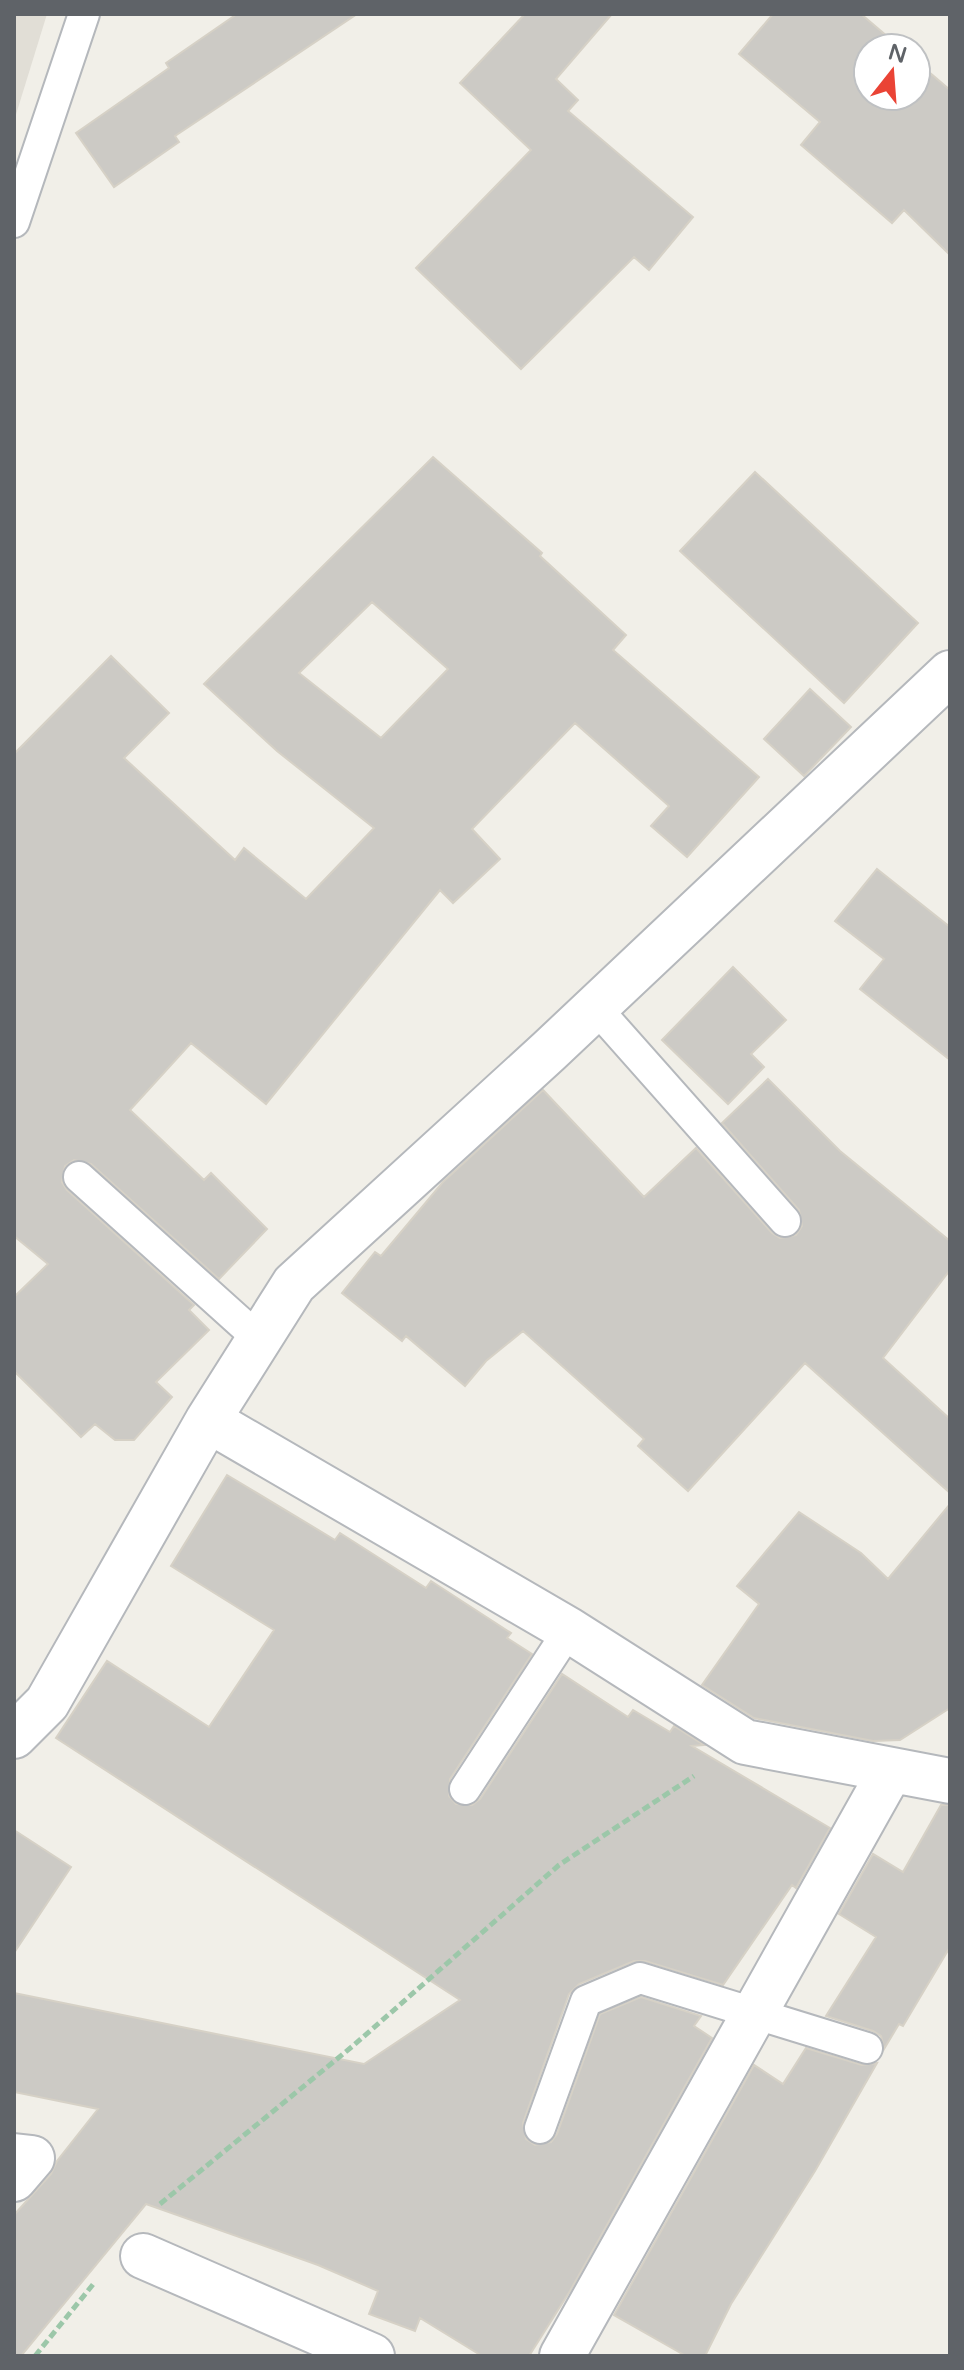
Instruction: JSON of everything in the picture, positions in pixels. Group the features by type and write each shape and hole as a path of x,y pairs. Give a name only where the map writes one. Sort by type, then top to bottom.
{"street":[{"path":"14,1736 47,1703 208,1420 294,1284 596,1008 950,673"},
{"path":"208,1420 569,1630 745,1742 950,1781"},
{"path":"562,2356 891,1770"},
{"path":"14,2156 32,2158 14,2179"},
{"path":"124,2262 372,2356"}],"lane":[{"path":"14,222 84,14"},
{"path":"596,1008 785,1221"},
{"path":"79,1177 259,1339"},
{"path":"465,1789 569,1630"},
{"path":"540,2128 586,2001 640,1978 867,2048"}],"path":[{"path":"155,2207 354,2045 559,1865 745,1742"},
{"path":"35,2356 124,2262"}],"shaded area":[{"path":"14,14 47,14 14,121"}],"building":[{"path":"237,14 357,14 175,136 179,142 114,187 76,133 169,68 166,63"},
{"path":"525,14 612,14 556,79 578,100 568,111 693,217 649,270 634,257 521,369 416,268 531,150 460,83"},
{"path":"773,14 861,14 882,32 852,32 852,112 932,112 932,75 950,90 950,255 904,210 892,223 801,145 820,122 739,54"},
{"path":"433,457 542,553 540,556 626,635 613,650 759,777 687,857 651,826 669,806 575,723 472,829 500,859 453,903 440,890 266,1104 191,1043 130,1110 204,1180 211,1173 267,1229 219,1279 91,1164 74,1160 65,1166 62,1182 67,1190 194,1305 189,1310 209,1330 156,1382 172,1397 134,1440 115,1440 95,1424 81,1437 14,1371 14,1297 48,1264 14,1236 14,754 111,656 169,713 124,758 235,860 244,848 306,899 374,828 277,751 204,684","holes":["372,602 448,669 381,738 299,673"]},
{"path":"755,472 918,623 844,703 680,551"},
{"path":"810,689 851,727 804,776 764,739"},
{"path":"877,869 950,927 950,1060 860,989 884,959 835,921"},
{"path":"733,967 786,1020 751,1054 764,1067 728,1104 662,1040"},
{"path":"768,1079 840,1151 950,1241 950,1270 883,1358 950,1419 950,1493 805,1363 688,1491 638,1446 644,1439 523,1331 486,1361 465,1386 406,1336 402,1341 342,1293 375,1252 381,1256 443,1182 543,1090 644,1197 696,1148 772,1233 780,1238 796,1235 802,1226 799,1210 722,1123"},
{"path":"227,1475 335,1540 340,1533 426,1588 431,1581 511,1633 507,1638 532,1654 450,1779 449,1796 456,1804 472,1805 480,1799 562,1674 628,1717 633,1710 670,1732 674,1726 704,1745 692,1746 830,1828 796,1888 792,1885 723,1985 645,1961 634,1961 579,1984 569,1994 523,2123 526,2139 535,2145 551,2142 557,2134 600,2014 641,1997 701,2016 694,2026 712,2038 570,2291 529,2356 482,2356 420,2318 415,2331 369,2314 378,2291 318,2265 146,2204 21,2356 14,2356 14,2215 51,2174 57,2161 98,2109 14,2092 14,1993 364,2064 460,2000 56,1738 107,1661 209,1727 274,1630 171,1566"},
{"path":"950,1504 950,1708 900,1740 873,1741 754,1718 702,1685 759,1604 737,1586 799,1512 861,1553 888,1579"},
{"path":"941,1805 950,1805 950,1947 903,2026 899,2024 884,2049 881,2036 873,2031 826,2016 876,1937 839,1914 873,1854 903,1872"},
{"path":"14,1830 71,1867 14,1953"},
{"path":"806,2048 862,2065 877,2063 815,2171 731,2304 705,2356 686,2356 614,2315 754,2065 783,2084"}]}
